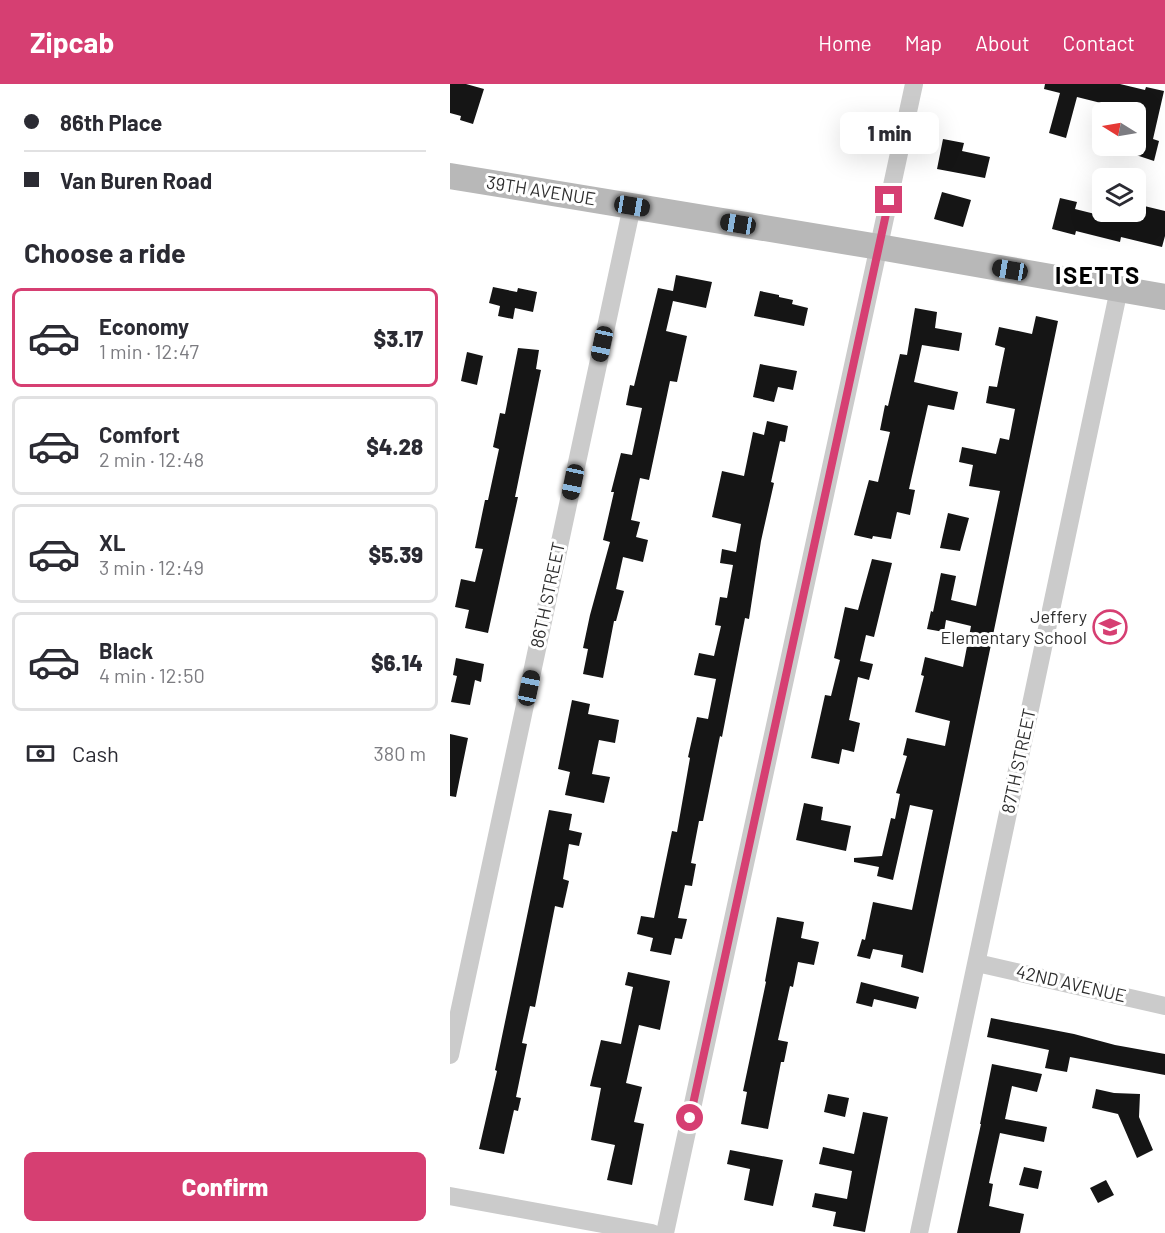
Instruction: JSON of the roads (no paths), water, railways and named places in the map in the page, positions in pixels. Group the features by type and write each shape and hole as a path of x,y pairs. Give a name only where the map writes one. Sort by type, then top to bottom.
{"main road":[{"name":"39TH AVENUE","path":"450,176 1165,297"}],"street":[{"path":"665,1233 914,84"},
{"name":"86TH STREET","path":"450,1055 632,206"},
{"name":"87TH STREET","path":"919,1233 1119,289"},
{"name":"42ND AVENUE","path":"977,963 1165,1006"},
{"path":"450,1196 652,1233"}],"place":[{"name":"Jeffery Elementary School","path":"1110,627"}],"district":[{"name":"ISETTS","path":"1098,276"}]}
